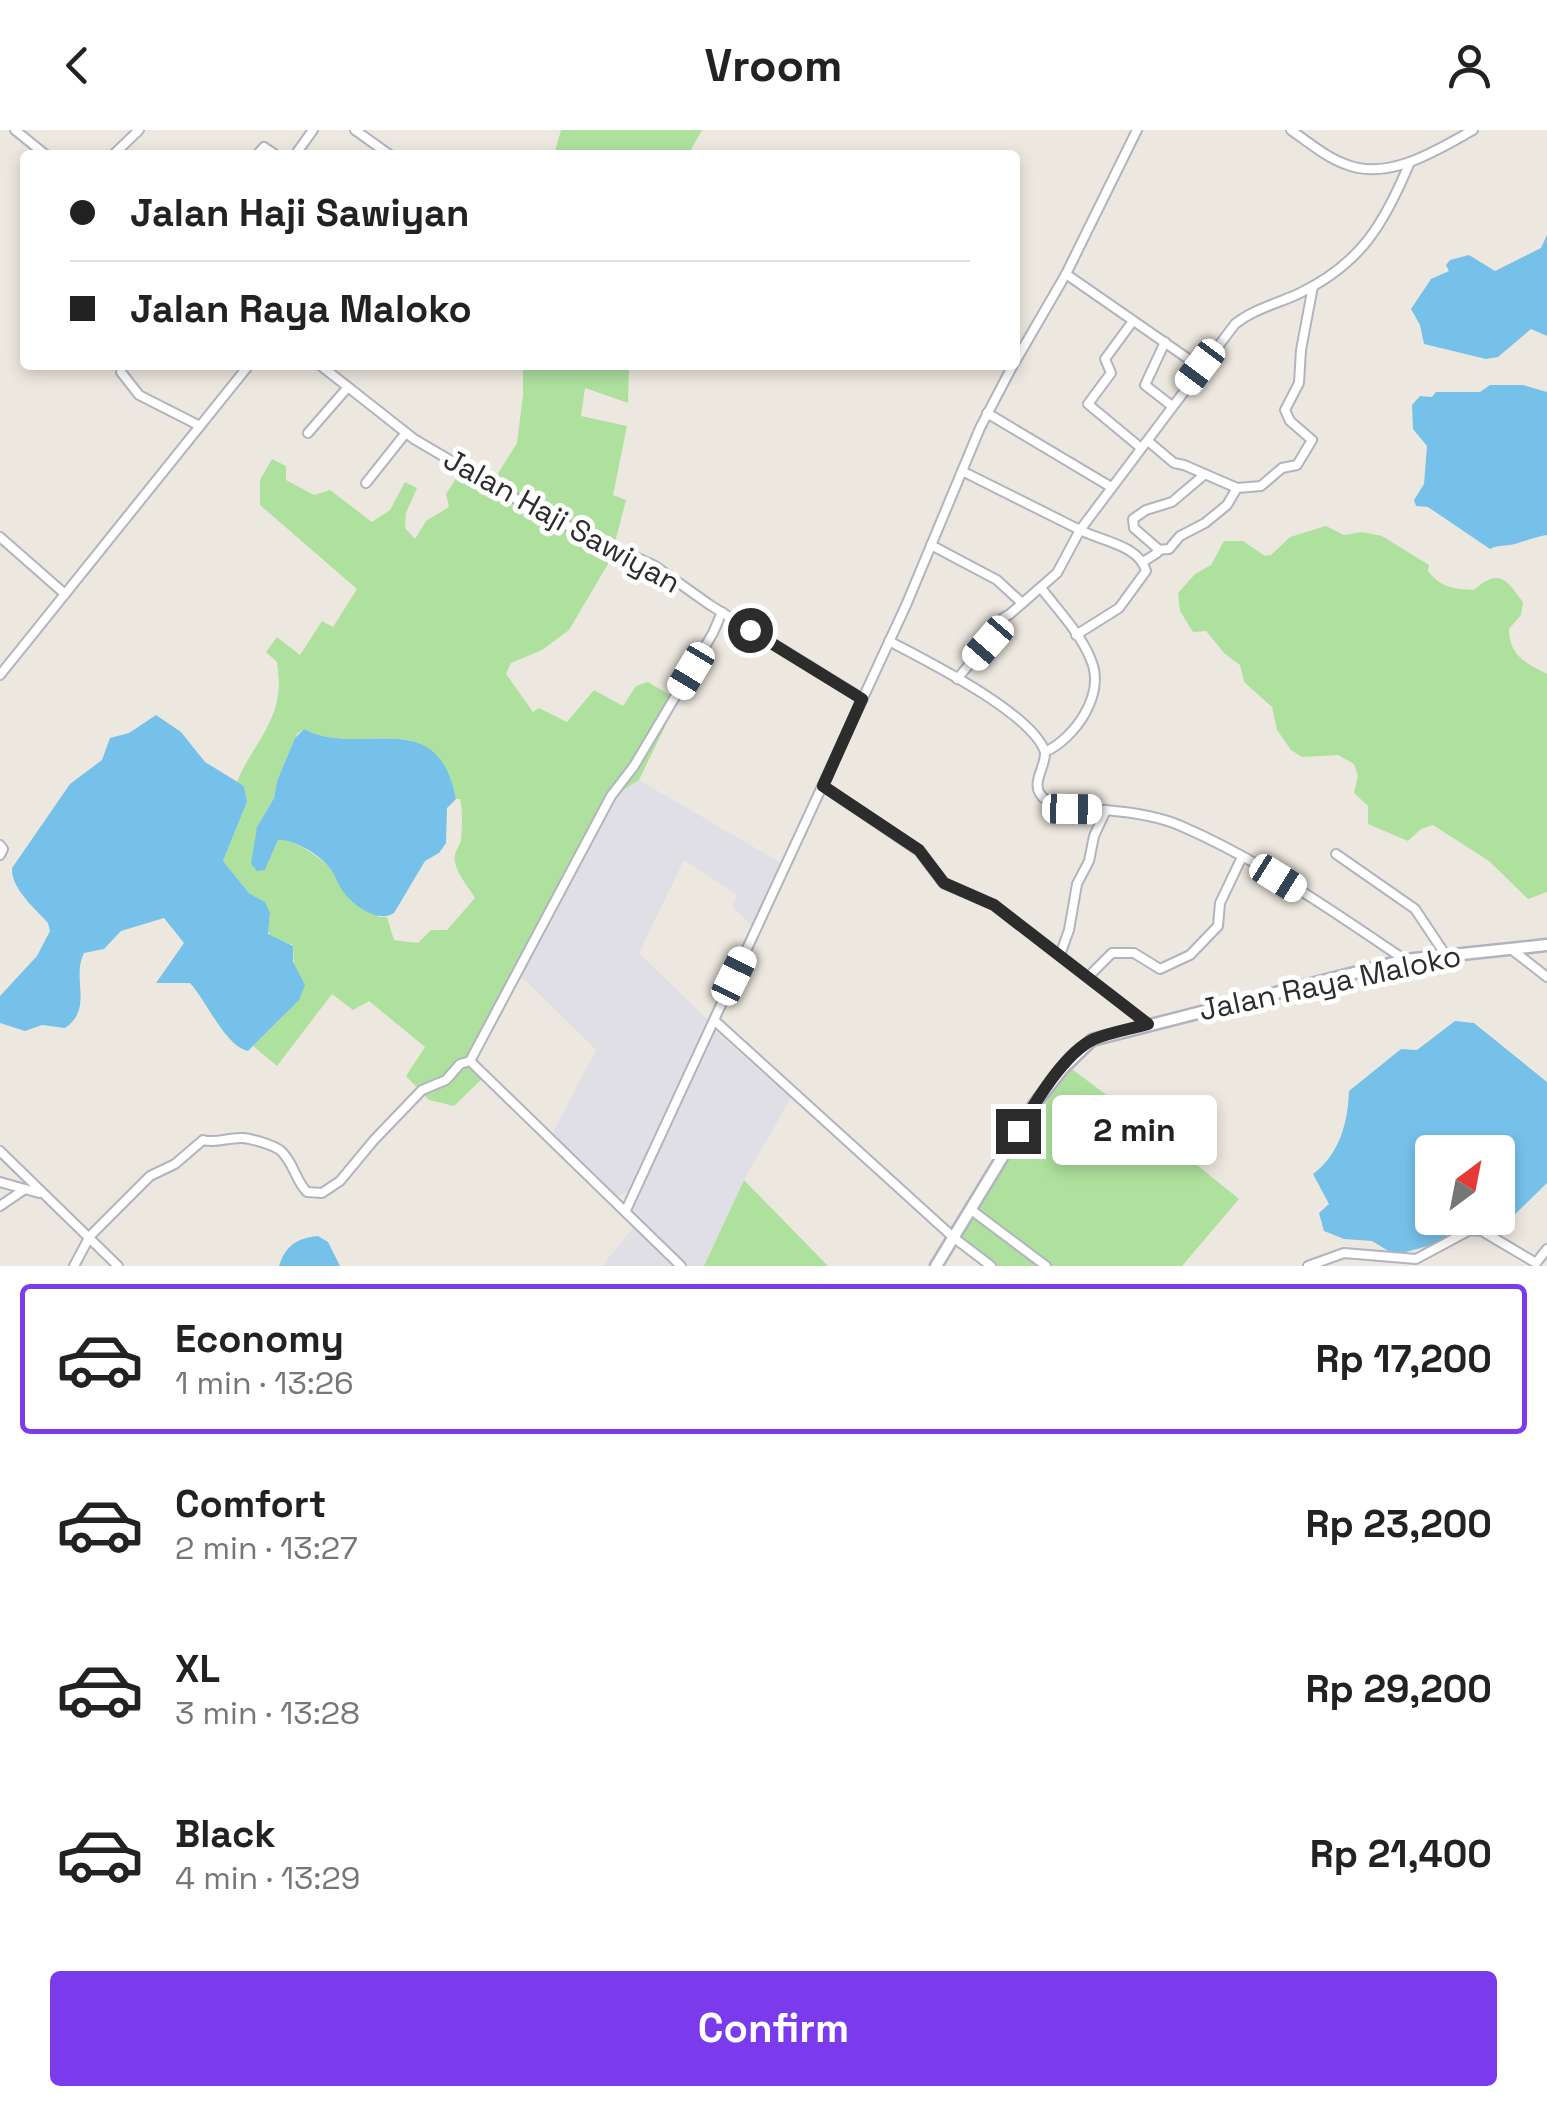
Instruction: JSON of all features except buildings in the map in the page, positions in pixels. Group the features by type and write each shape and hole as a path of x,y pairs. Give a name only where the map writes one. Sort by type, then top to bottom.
{"street":[{"path":"15,130 40,150"},
{"path":"118,150 139,130"},
{"path":"355,130 383,150"},
{"path":"1020,354 1066,274 1137,130"},
{"path":"1290,130 1347,166 1364,168 1410,162 1473,130"},
{"path":"957,679 989,641 995,623 1062,567 1080,530 1111,487 1200,367 1241,319 1312,286 1370,242 1410,162"},
{"path":"1066,274 1200,367"},
{"path":"1133,321 1105,359 1111,373 1088,404 1173,463 1238,488 1261,486 1280,469 1296,467 1311,446 1311,438 1290,421 1285,410 1300,383 1300,350 1312,286"},
{"path":"1164,342 1145,385 1172,406"},
{"path":"121,370 140,395 200,426"},
{"path":"0,676 245,370"},
{"name":"Jalan Haji Sawiyan","path":"326,370 405,434 540,513 654,566 862,699"},
{"path":"626,1210 889,641 987,413 1011,370"},
{"path":"308,433 348,388"},
{"path":"987,413 1111,487"},
{"path":"366,482 405,434"},
{"path":"962,471 1080,530 1119,545 1144,562 1143,579 1120,608 1076,635"},
{"path":"1158,550 1134,528 1132,519 1172,502 1204,475"},
{"path":"1144,562 1209,521 1230,502 1238,488"},
{"path":"0,537 65,594"},
{"path":"931,544 997,580 1022,603"},
{"path":"1041,588 1076,635 1094,670 1085,715 1065,738 1045,752 1036,784 1041,797 1062,808 1106,810 1173,823 1242,856 1404,960"},
{"path":"74,1266 90,1236 150,1176 175,1164 203,1140 214,1143 242,1138 276,1147 292,1162 298,1183 307,1192 322,1193 340,1181 422,1090 446,1080 460,1064 470,1060 603,810 642,753 714,633 722,612"},
{"path":"889,641 1030,727 1045,752"},
{"path":"823,786 919,850 944,883 994,905 1148,1024"},
{"path":"1060,955 1077,884 1106,810"},
{"path":"0,845 0,856"},
{"path":"1336,854 1415,909 1444,954"},
{"path":"1088,977 1112,953 1134,953 1160,969 1190,955 1218,926 1220,903 1242,856"},
{"name":"Jalan Raya Maloko","path":"936,1266 1034,1105 1081,1048 1099,1038 1404,960 1547,944"},
{"path":"1509,948 1547,977"},
{"path":"715,1022 953,1238 991,1266"},
{"path":"470,1060 681,1266"},
{"path":"0,1151 118,1266"},
{"path":"0,1182 43,1194"},
{"path":"0,1206 26,1189"},
{"path":"970,1209 1046,1266"},
{"path":"1308,1266 1344,1253 1416,1259 1470,1230 1482,1231 1536,1263 1547,1249"}],"shaded area":[{"path":"639,780 781,863 753,927 732,906 737,895 684,860 639,953 709,1021 628,1192 615,1198 552,1134 596,1050 521,976 616,795"},
{"path":"714,1030 791,1098 744,1180 704,1266 685,1266 632,1214 630,1206"},
{"path":"634,1227 675,1266 602,1266"}],"green space":[{"path":"561,130 702,130 691,150 555,150"},
{"path":"523,370 629,370 628,403 585,388 581,416 627,426 613,495 626,500 614,546 532,508 494,480 517,443"},
{"path":"272,459 286,466 286,480 314,495 330,490 372,522 390,510 405,482 417,488 406,513 405,528 415,539 426,521 449,507 446,494 459,474 492,487 532,513 615,552 569,630 542,650 511,663 506,674 533,712 539,708 567,722 594,690 623,706 636,686 648,682 678,700 639,780 616,795 475,1063 487,1074 454,1106 429,1100 406,1076 425,1047 369,1001 353,1010 332,994 277,1066 253,1046 284,1015 294,966 293,945 270,937 270,918 223,861 247,802 244,786 237,782 276,706 277,662 266,652 277,637 300,655 322,621 333,627 357,589 260,505 260,480","holes":["304,729 326,737 415,742 432,751 446,769 462,809 455,862 475,898 447,930 431,930 418,943 394,940 387,917 379,917 319,858 291,842 278,840 265,870 257,827 274,798 297,734"]},
{"path":"1326,526 1344,535 1362,532 1382,536 1429,565 1433,577 1448,586 1474,590 1490,579 1501,579 1523,602 1521,615 1509,629 1512,645 1525,662 1547,674 1547,892 1528,899 1489,861 1433,825 1421,829 1408,841 1368,824 1368,806 1354,793 1358,776 1354,764 1338,755 1302,757 1291,750 1277,730 1272,707 1244,682 1240,665 1206,631 1193,632 1180,611 1178,593 1195,574 1211,565 1224,541 1243,541 1265,556 1290,537"},
{"path":"1069,1067 1239,1199 1182,1266 997,1266 959,1238"},
{"path":"744,1180 828,1266 704,1266"}],"water":[{"path":"1547,235 1547,336 1531,329 1498,357 1486,359 1424,344 1411,309 1431,279 1449,271 1446,265 1450,260 1469,255 1495,271 1541,248"},
{"path":"1490,385 1523,385 1547,392 1547,535 1490,549 1428,507 1416,506 1414,500 1424,484 1427,446 1413,429 1412,405 1420,396 1480,392"},
{"path":"156,715 181,732 205,762 244,786 247,802 223,861 250,894 265,902 270,913 268,934 293,946 293,962 305,985 299,1000 248,1051 231,1041 190,983 156,983 184,943 164,918 121,931 104,949 84,953 78,1012 65,1028 42,1025 25,1031 0,1023 0,996 37,956 50,931 48,923 20,891 12,868 70,784 102,760 110,738 129,733"},
{"path":"304,729 326,737 415,742 433,751 447,769 456,799 447,808 446,843 439,853 425,861 394,913 388,916 374,915 361,908 345,894 323,861 291,842 278,840 265,870 257,871 251,864 257,827 274,798 295,738"},
{"path":"1455,1021 1474,1023 1547,1082 1547,1183 1515,1214 1515,1135 1415,1135 1415,1235 1447,1235 1442,1242 1395,1255 1372,1241 1344,1239 1324,1231 1319,1213 1329,1204 1313,1174 1329,1158 1340,1137 1349,1091 1401,1049 1417,1050"},
{"path":"318,1236 328,1242 340,1266 279,1266 293,1244"}],"route":[{"path":"750,630 862,699 823,786 919,850 944,883 994,905 1148,1024 1092,1040 1081,1048 1048,1085 1018,1131"}]}
